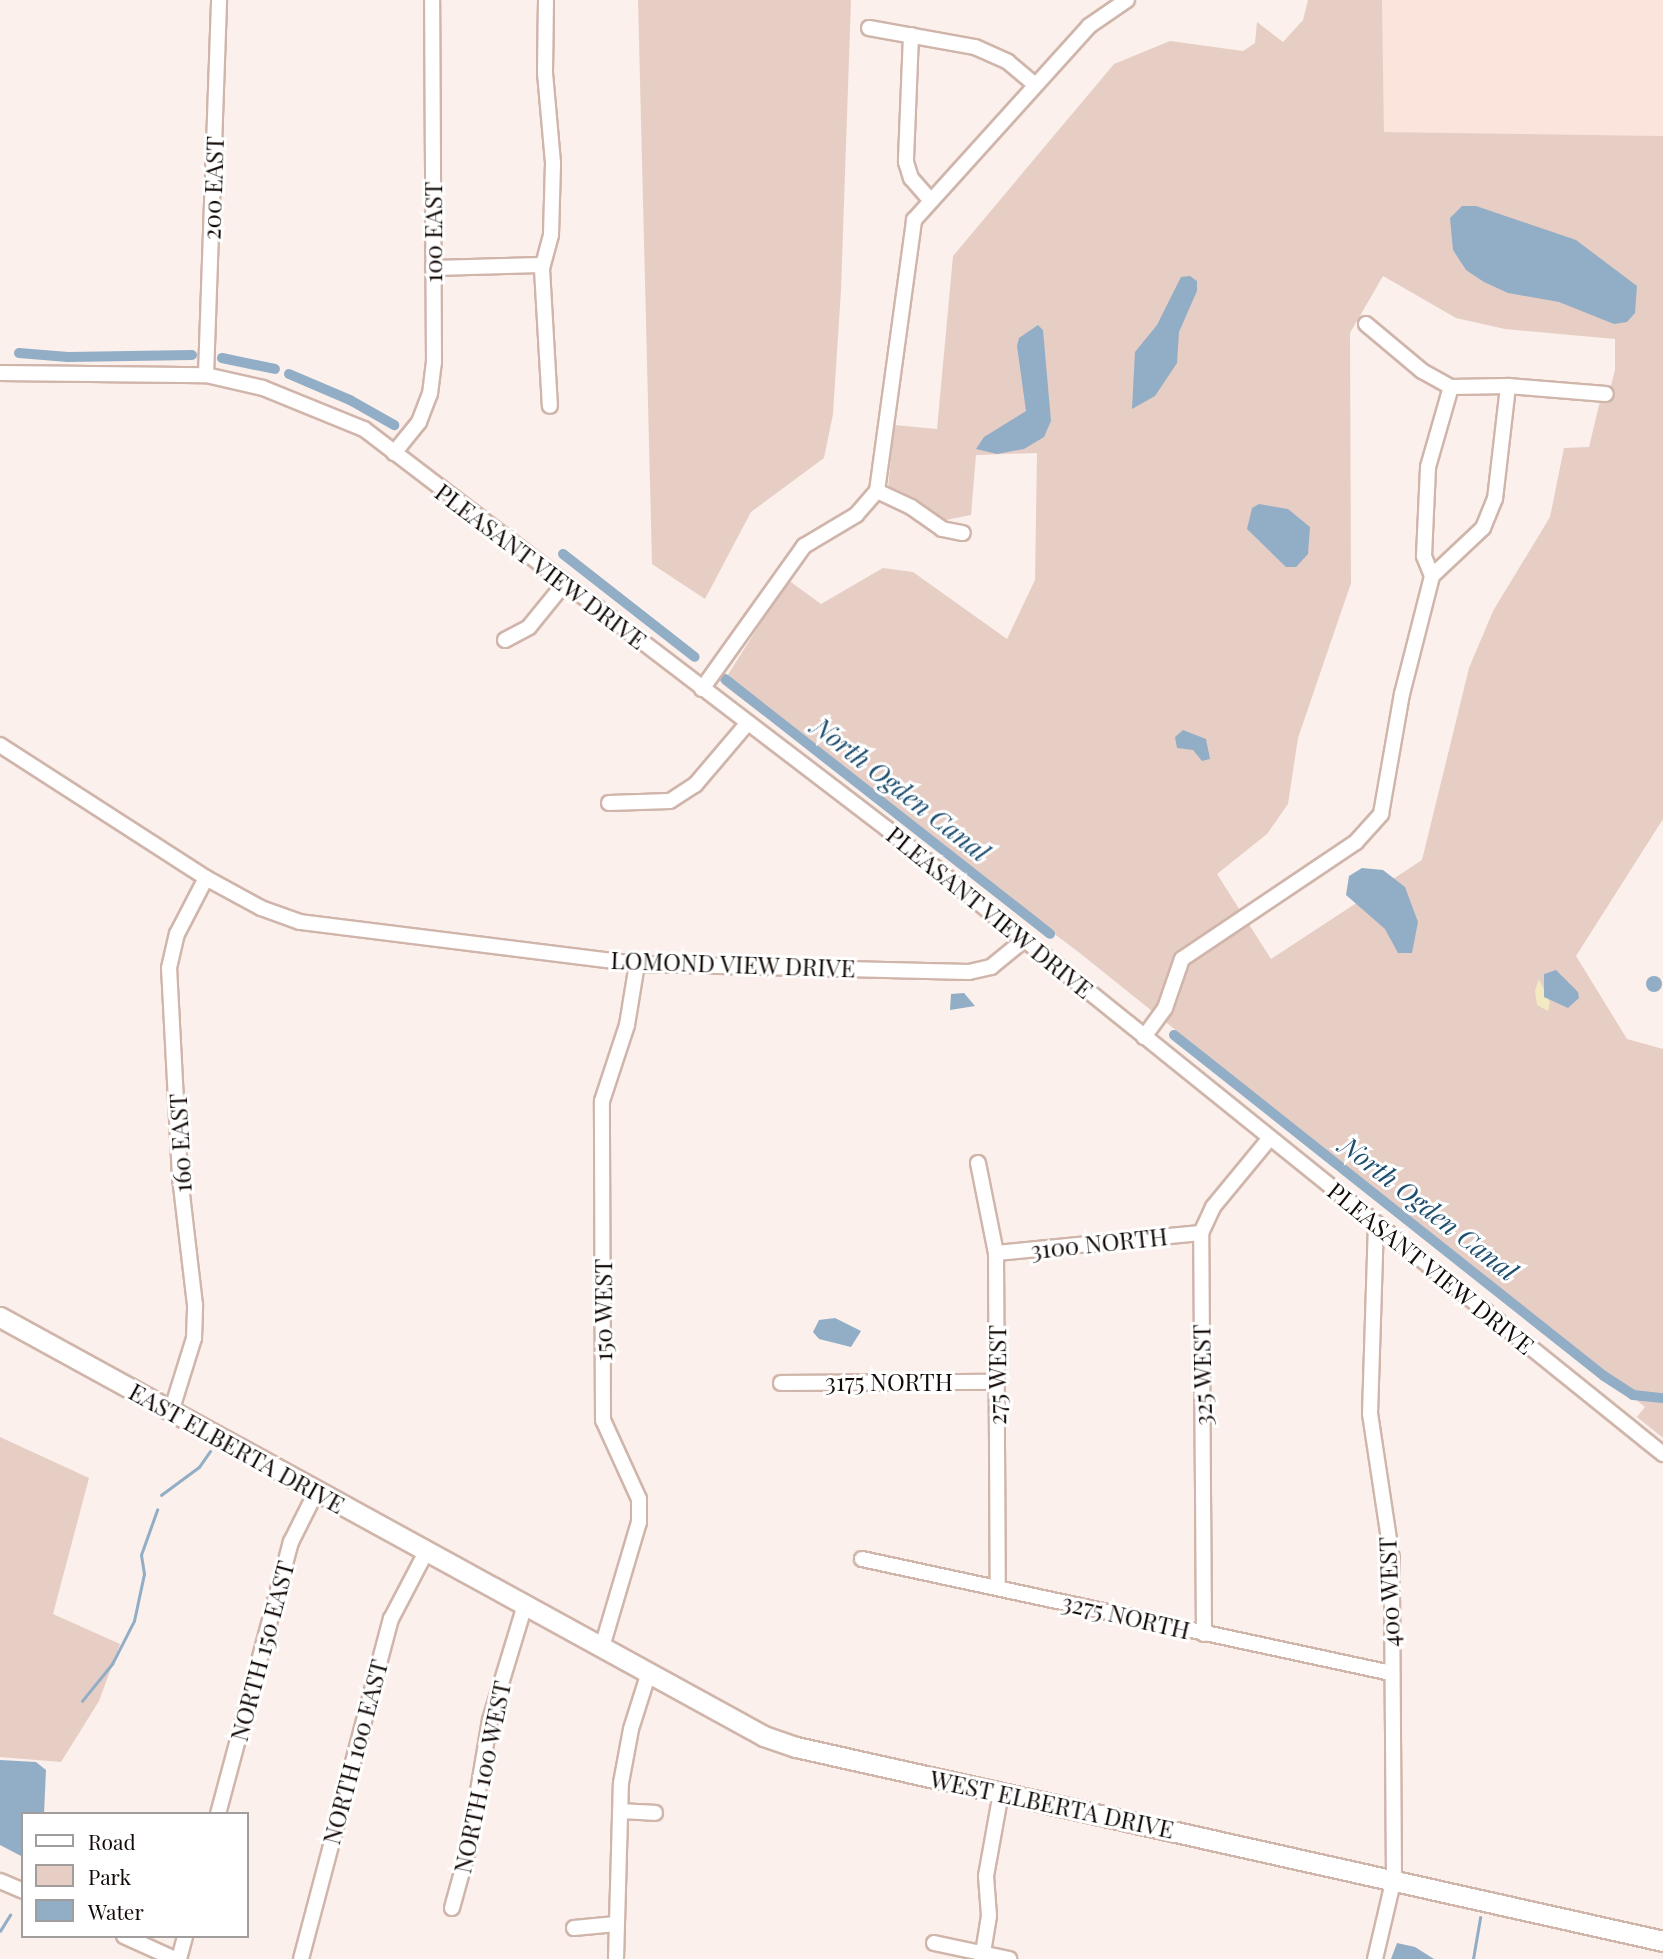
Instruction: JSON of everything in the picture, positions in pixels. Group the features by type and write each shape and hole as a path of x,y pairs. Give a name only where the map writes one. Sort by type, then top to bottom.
{"main road":[{"name":"EAST ELBERTA DRIVE","path":"0,1317 474,1577"},
{"name":"WEST ELBERTA DRIVE","path":"474,1577 764,1736 796,1747 1394,1878 1663,1941"}],"street":[{"name":"200 EAST","path":"206,375 219,0"},
{"name":"100 EAST","path":"394,453 419,422 430,394 433,268 432,0"},
{"path":"546,0 545,73 553,163 551,235 542,265 550,406"},
{"path":"702,689 804,546 856,515 877,491 914,220 1089,26 1128,0"},
{"path":"869,28 986,51 1035,85"},
{"path":"911,35 906,162 911,178 930,200"},
{"path":"433,268 542,265"},
{"path":"1366,324 1422,371 1451,387 1508,386 1606,394"},
{"name":"PLEASANT VIEW DRIVE","path":"0,373 206,375 296,399 364,429 886,828 1663,1454"},
{"path":"1144,1037 1165,1008 1182,959 1356,842 1381,814 1402,694 1432,576 1483,528 1491,509 1502,467 1508,386"},
{"path":"1432,576 1424,556 1428,467 1451,387"},
{"path":"877,491 911,507 942,529 963,533"},
{"path":"505,640 529,626 565,584"},
{"path":"609,803 670,801 695,785 747,724"},
{"name":"LOMOND VIEW DRIVE","path":"0,745 206,878 261,908 300,922 637,964 969,972 991,967 1024,940"},
{"name":"160 EAST","path":"171,1412 191,1349 195,1305 180,1177 169,968 177,934 206,878"},
{"name":"150 WEST","path":"602,1647 639,1522 639,1499 603,1420 602,1101 627,1025 637,964"},
{"name":"325 WEST","path":"1204,1633 1201,1233 1213,1207 1269,1139"},
{"name":"275 WEST","path":"978,1163 996,1253 998,1588"},
{"name":"400 WEST","path":"1375,1959 1394,1878 1392,1559 1370,1414 1376,1224"},
{"name":"3100 NORTH","path":"996,1253 1201,1233"},
{"name":"3175 NORTH","path":"781,1383 997,1382"},
{"name":"NORTH 150 EAST","path":"219,1812 291,1542 316,1492"},
{"name":"NORTH 100 EAST","path":"301,1959 391,1619 426,1552"},
{"name":"3275 NORTH","path":"862,1559 1391,1673"},
{"name":"NORTH 100 WEST","path":"452,1908 468,1850 490,1720 525,1605"},
{"path":"617,1959 620,1811 631,1729 649,1672"},
{"path":"983,1956 989,1916 986,1877 1001,1793"},
{"path":"620,1811 655,1813"},
{"path":"0,1881 21,1890"},
{"path":"574,1928 616,1924"},
{"path":"129,1938 177,1959 184,1938"},
{"path":"934,1942 983,1956 1009,1959"}],"shaded area":[{"path":"1382,0 1663,0 1663,136 1384,132"}],"green space":[{"path":"638,0 851,0 841,290 833,414 824,458 751,512 705,599 652,564"},
{"path":"1308,0 1382,0 1384,132 1663,136 1663,819 1576,956 1627,1039 1663,1049 1663,1438 1637,1417 1645,1407 1081,954 722,684 788,580 821,604 883,568 913,572 1007,639 1035,580 1037,453 976,455 971,515 941,521 888,489 894,425 937,429 953,256 1114,64 1170,41 1243,51 1255,43 1257,22 1283,42 1303,20","holes":["1383,276 1456,318 1505,329 1615,339 1615,370 1607,401 1600,401 1589,447 1564,448 1550,517 1493,611 1469,668 1422,860 1271,959 1217,874 1267,834 1288,804 1298,738 1351,583 1350,333"]},
{"path":"0,1437 89,1478 53,1614 120,1644 99,1701 61,1762 0,1757"}],"sand":[{"path":"1539,979 1550,1003 1548,1011 1537,1005 1535,991"}],"water":[{"path":"1462,206 1476,206 1576,240 1637,286 1635,313 1627,322 1614,324 1559,302 1508,293 1484,282 1466,270 1453,250 1450,218"},
{"path":"1190,276 1197,281 1197,291 1179,332 1177,363 1155,396 1132,409 1135,352 1157,325 1181,277"},
{"path":"1038,325 1043,330 1051,421 1044,437 1024,449 997,454 976,449 984,437 1026,411 1017,346 1019,338"},
{"path":"1259,504 1288,509 1310,527 1308,554 1296,567 1286,567 1247,529 1252,508"},
{"path":"1183,730 1206,739 1210,759 1202,761 1193,750 1177,748 1175,737"},
{"path":"1362,868 1383,870 1405,887 1418,922 1412,953 1398,953 1385,929 1346,895 1349,876"},
{"path":"1556,970 1578,992 1579,998 1568,1008 1544,997 1544,974"},
{"path":"1654,976 1662,984 1654,992 1646,984"},
{"path":"964,993 975,1006 950,1010 951,994"},
{"path":"835,1318 861,1331 851,1347 819,1339 813,1332 819,1320"},
{"path":"0,1760 36,1762 46,1770 44,1812 21,1812 21,1856 0,1845"},
{"path":"1397,1943 1415,1947 1434,1959 1391,1959"}],"waterway":[{"name":"North Ogden Canal","path":"19,353 68,357 192,355"},
{"name":"North Ogden Canal","path":"222,358 275,369"},
{"name":"North Ogden Canal","path":"289,374 350,400 394,425"},
{"name":"North Ogden Canal","path":"563,554 695,657"},
{"name":"North Ogden Canal","path":"725,679 1050,934"},
{"name":"North Ogden Canal","path":"1174,1035 1604,1376 1633,1395 1663,1398"},
{"path":"161,1495 199,1467 210,1451"},
{"path":"82,1701 112,1664 134,1621 144,1574 141,1555 157,1510"},
{"path":"0,1931 10,1915"},
{"path":"1473,1959 1480,1918"}]}
